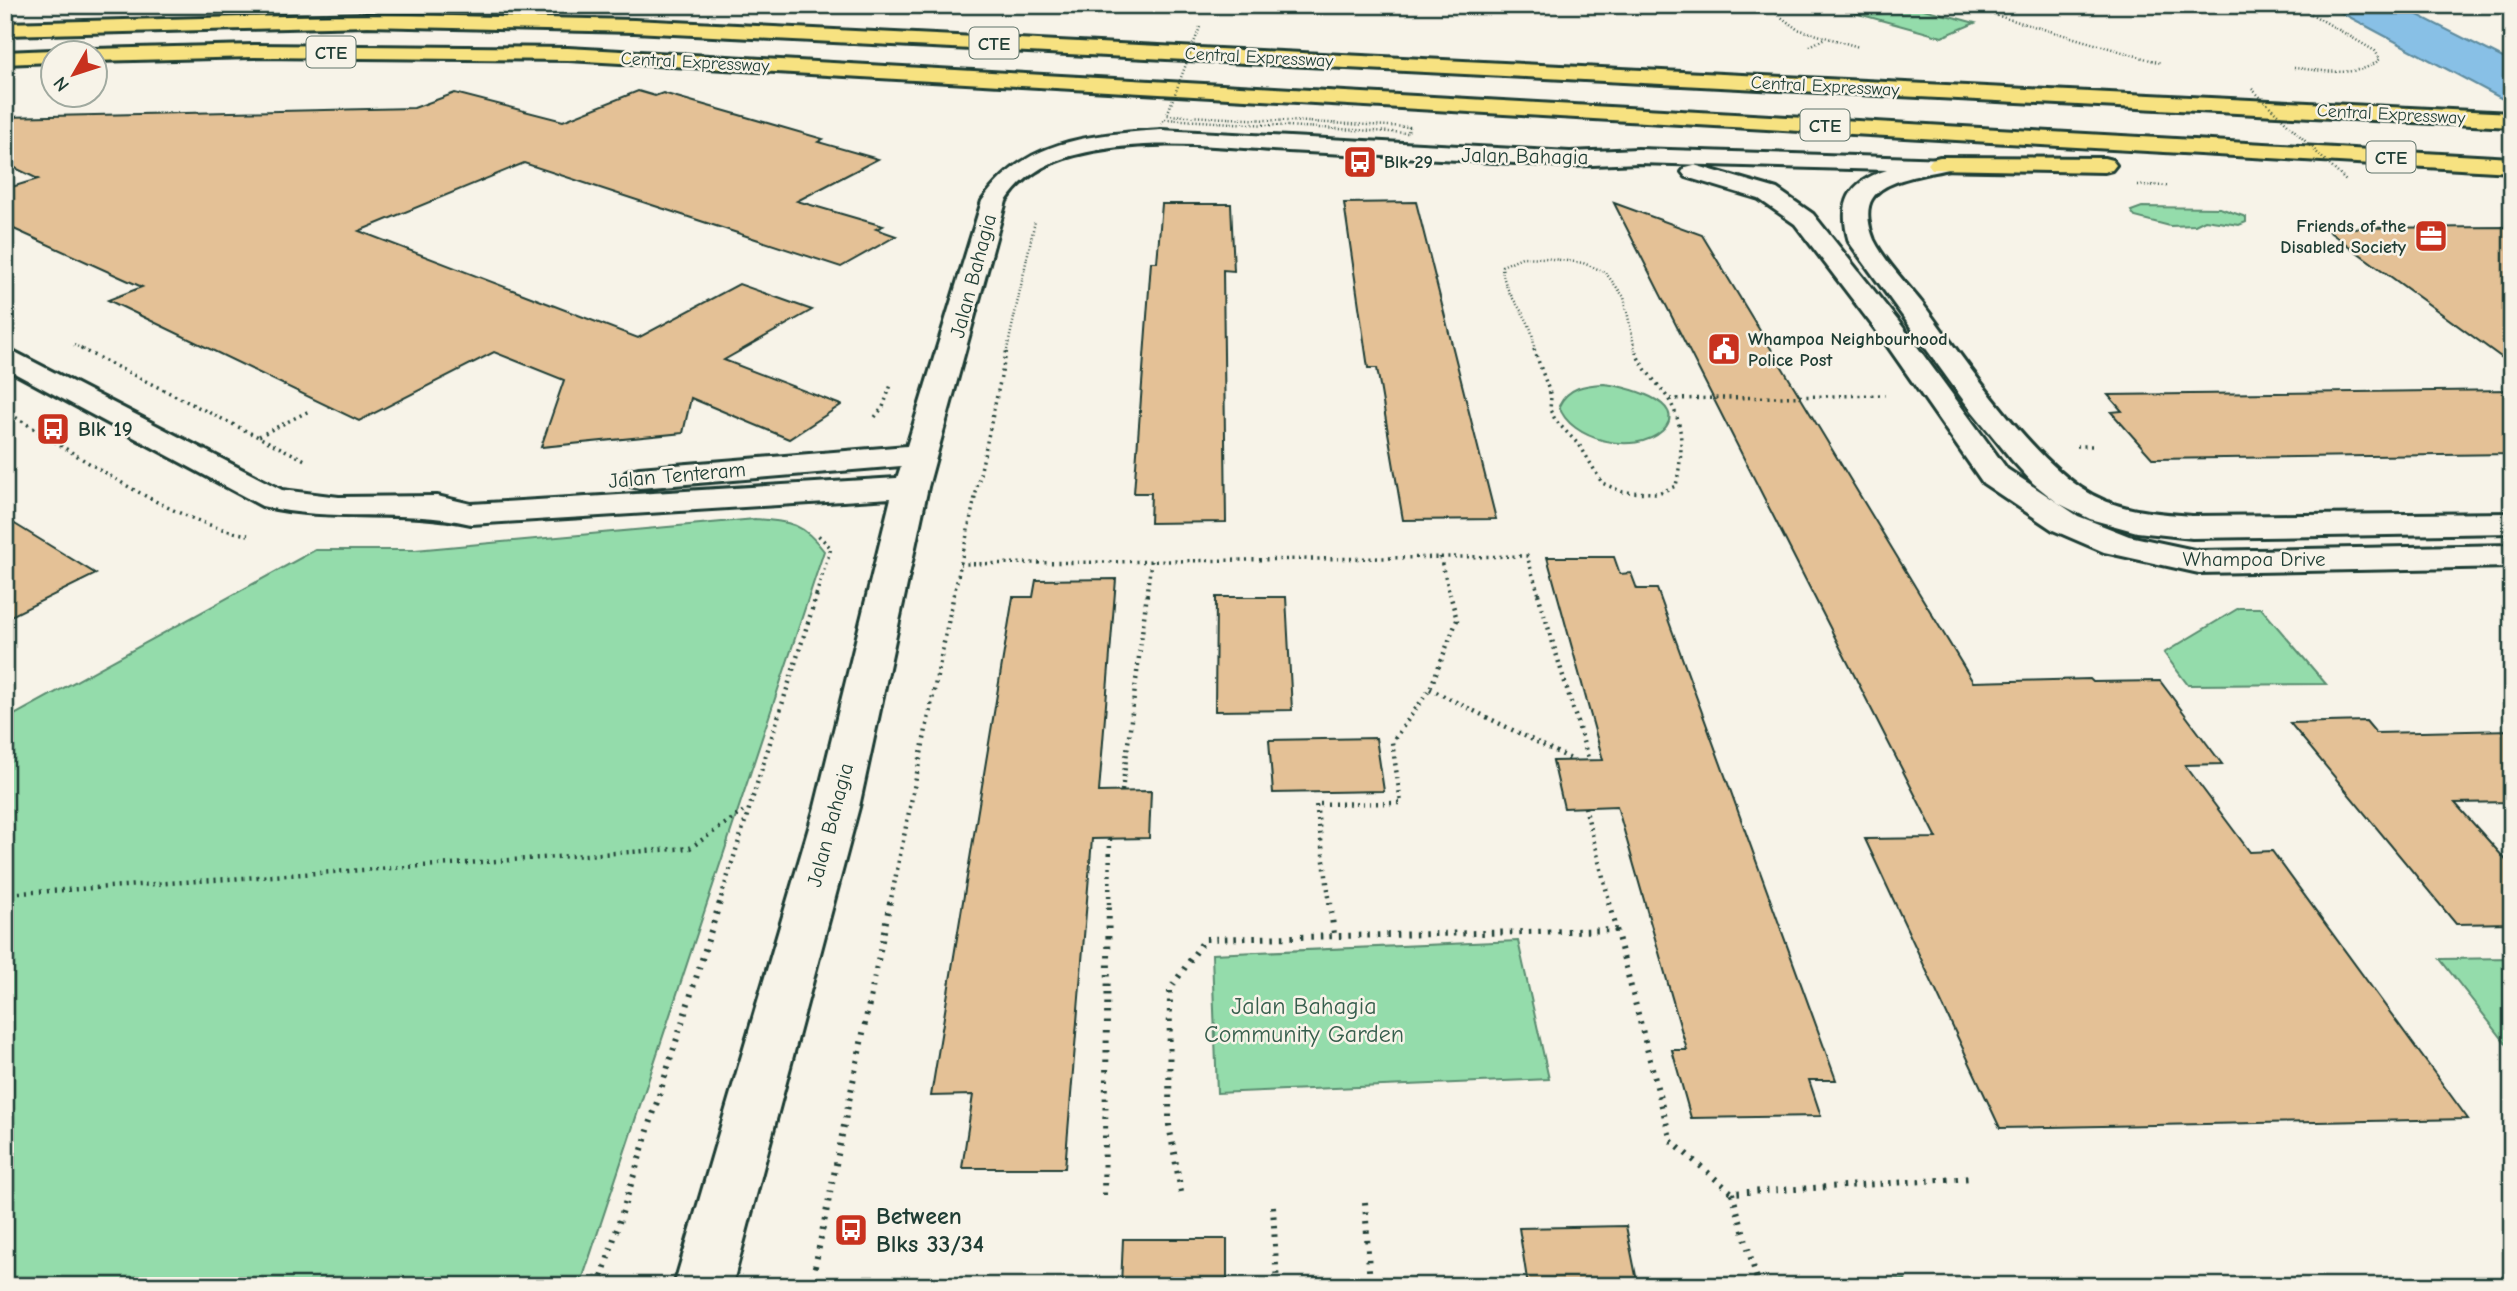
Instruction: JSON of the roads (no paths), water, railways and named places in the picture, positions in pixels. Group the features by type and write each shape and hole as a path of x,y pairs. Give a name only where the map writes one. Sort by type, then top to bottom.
{"highway":[{"name":"Central Expressway","path":"5,29 368,20 634,26 2503,119"},
{"name":"Central Expressway","path":"108,55 254,51 568,54 2512,165"},
{"path":"5,58 38,57"},
{"path":"1940,164 2132,165 2408,175 2495,175 2512,172"}],"street":[{"name":"Jalan Bahagia","path":"703,1286 837,807 915,471 951,356 994,201 1002,186 1021,170 1040,160 1122,139 1161,136 1570,159 1637,156 1940,164"},
{"name":"Whampoa Drive","path":"1570,159 1721,178 1768,194 1789,206 1804,219 1892,332 1996,476 2016,495 2072,527 2153,556 2199,562 2512,556"},
{"name":"Whampoa Drive","path":"1940,164 1875,183 1854,209 1854,221 1862,242 1975,394 2045,476 2070,496 2102,512 2137,522 2192,527 2512,523"},
{"name":"Jalan Tenteram","path":"5,356 274,499 339,507 437,506 471,514 915,471"}],"water":[{"path":"2327,5 2398,5 2507,60 2512,63 2512,104"}],"place":[{"name":"Blk 29","path":"1360,162"},
{"name":"Friends of the Disabled Society","path":"2431,236"},
{"name":"Whampoa Neighbourhood Police Post","path":"1724,349"},
{"name":"Blk 19","path":"53,429"},
{"name":"Between Blks 33/34","path":"851,1230"}],"park label":[{"name":"Jalan Bahagia Community Garden","path":"1304,1020"}]}
